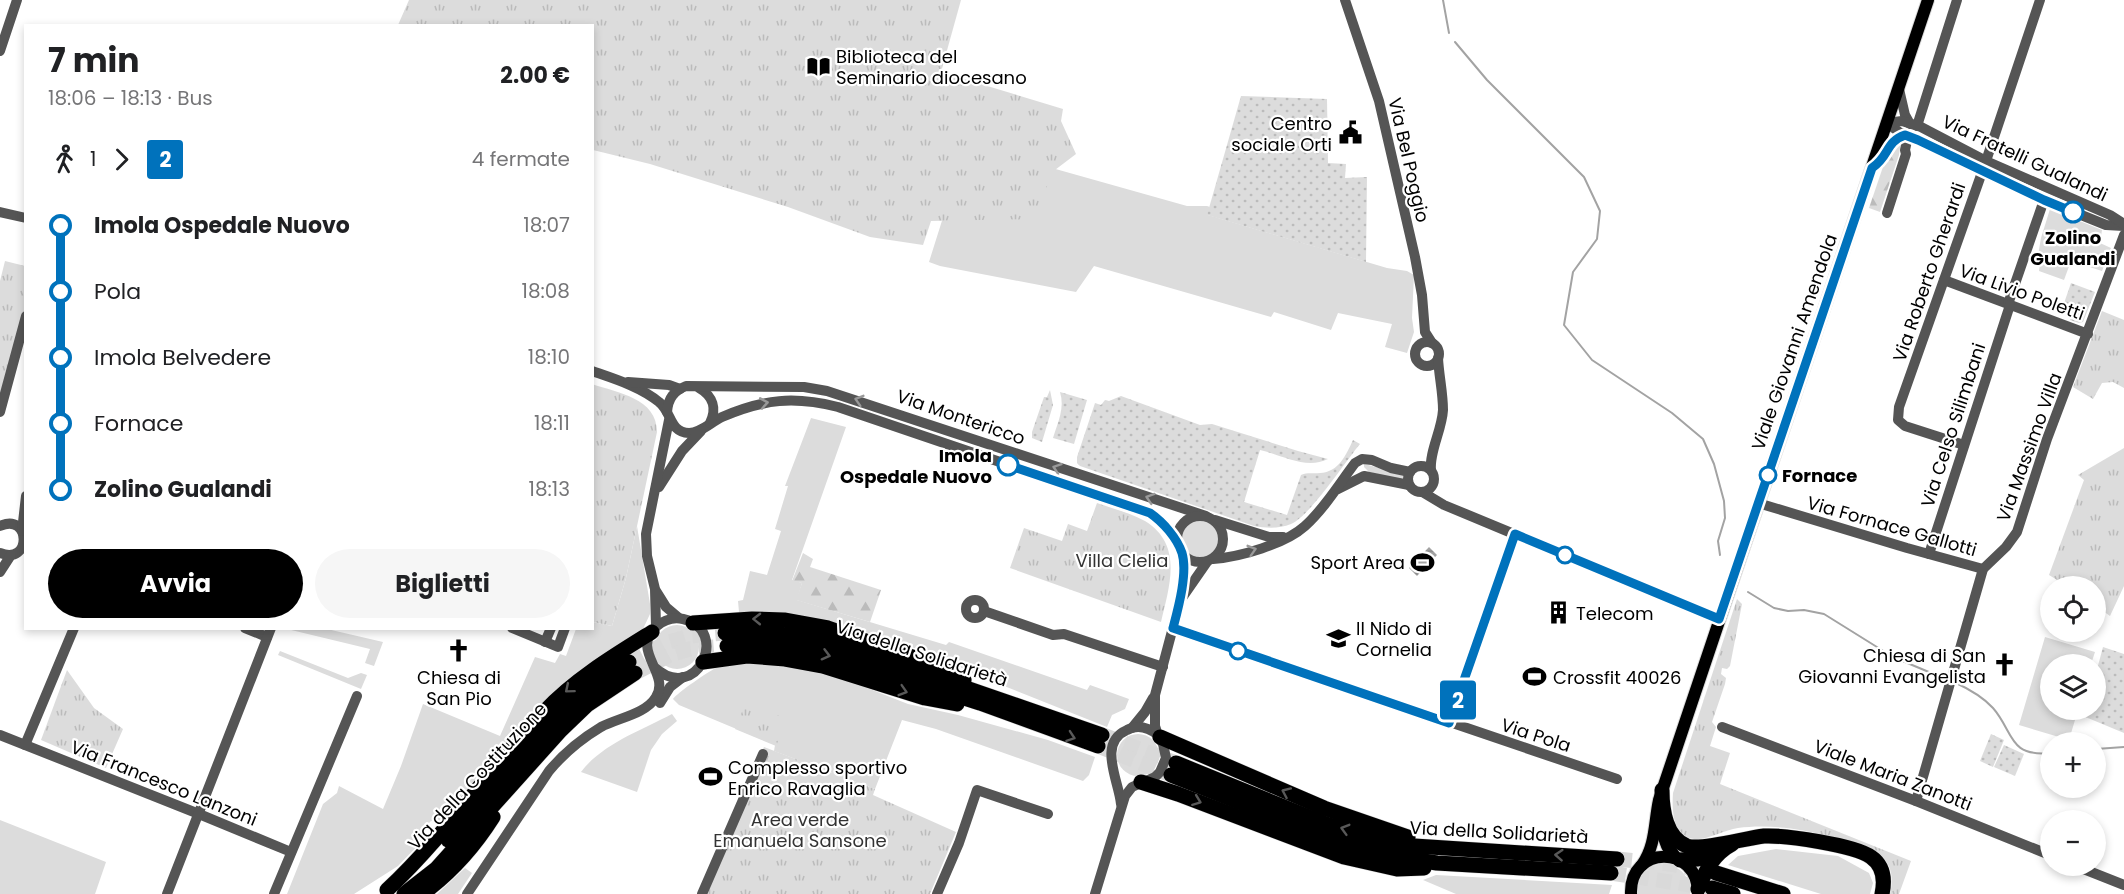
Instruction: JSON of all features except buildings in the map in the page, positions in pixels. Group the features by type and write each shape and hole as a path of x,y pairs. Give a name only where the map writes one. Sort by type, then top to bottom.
{"highway":[{"path":"686,621 784,620 828,628 933,664 990,696"},
{"path":"384,892 417,862 546,709 572,686 654,629"},
{"name":"Via della Solidarietà","path":"772,633 815,639 859,651 990,696 1100,740 1025,721 860,664 814,652 726,640 772,633"},
{"path":"703,663 747,656 786,659 823,666 925,698 1025,721"},
{"name":"Via della Costituzione","path":"384,892 406,878 448,841 522,751 575,701 611,672 632,667 561,730 436,869 404,894"},
{"path":"1159,736 1324,808 1390,832 1438,844 1482,849"},
{"name":"Via della Solidarietà","path":"1611,873 1437,863 1384,855 1334,840 1174,769 1326,824 1399,845 1617,859"},
{"path":"422,894 477,842 520,777"},
{"path":"1140,782 1178,794 1344,857 1375,865 1397,869 1476,865"},
{"path":"1662,790 1662,800 1669,828 1679,842 1689,847 1767,836 1802,839 1862,853 1871,856 1879,864 1884,874 1882,894"},
{"path":"1678,860 1698,859 1721,851 1743,839"},
{"path":"1706,886 1708,866 1721,851"},
{"path":"1706,886 1733,894"},
{"path":"1706,886 1783,894"}],"main road":[{"name":"Viale Giovanni Amendola","path":"1630,892 1636,871 1649,855 1654,842 1656,812 1662,790 1928,0"},
{"path":"1656,812 1661,833 1678,860 1706,886"},
{"path":"1642,865 1648,860 1662,856 1678,860"}],"street":[{"path":"0,51 17,0"},
{"name":"Via Bel Poggio","path":"1345,0 1381,111 1417,266 1425,332 1437,348 1443,412 1433,454 1426,468 1434,477 1435,492 1444,505"},
{"path":"1913,125 1957,0"},
{"name":"Via Roberto Gherardi","path":"1964,445 1905,426 1898,420 1899,407 2040,0"},
{"path":"1899,89 1905,115 1913,125"},
{"name":"Via Fratelli Gualandi","path":"1887,123 1902,121 1913,125 2044,200 2106,225 2124,225"},
{"name":"Via Fratelli Gualandi","path":"1887,123 1906,136 2110,215 2124,225"},
{"path":"1872,168 1882,161 1892,142 1906,136 1906,154 1887,213"},
{"name":"Via Celso Silimbani","path":"1929,554 2044,200"},
{"path":"0,212 24,218"},
{"name":"Via Massimo Villa","path":"1916,801 1983,569 2006,547 2017,532 2047,439 2124,235"},
{"name":"Via Livio Poletti","path":"1944,280 2088,334"},
{"path":"0,412 20,359 24,330"},
{"path":"1425,332 1415,357 1423,366 1439,376"},
{"path":"1418,345 1425,342 1432,343"},
{"path":"1423,366 1430,366 1438,358"},
{"name":"Via Montericco","path":"594,372 622,382 661,403 668,416 681,431 688,433 750,406 783,400 813,401 838,407 1150,513 1160,520 1180,549"},
{"name":"Via Montericco","path":"622,382 669,385 680,388 804,387 827,391 1210,518"},
{"path":"654,629 655,589 647,556 646,534 670,398 680,388"},
{"path":"652,501 665,475 682,451 706,426 714,410 713,403 699,388"},
{"path":"1180,549 1193,561 1210,560 1255,549 1289,536 1305,526 1357,461 1366,459 1410,472"},
{"path":"1357,461 1356,470 1364,476 1409,485 1415,491 1424,493 1444,505 1719,619"},
{"path":"1409,485 1410,472 1417,466 1426,468"},
{"path":"1333,493 1364,476"},
{"path":"1424,493 1434,485"},
{"path":"5,524 24,499"},
{"name":"Via Fornace Gallotti","path":"1758,504 1983,569"},
{"path":"1095,894 1121,804 1132,787 1155,777 1164,765 1165,751 1154,716 1155,695 1180,601 1183,575 1177,537 1183,522 1197,515 1269,537 1289,536"},
{"path":"1180,601 1222,547 1224,540 1220,526 1210,518"},
{"path":"0,572 5,554 24,541 15,524 5,524"},
{"path":"1449,723 1515,534"},
{"path":"475,894 566,760 587,743 654,710 670,687 694,672 703,663 706,656 706,641 699,628 666,607 655,589"},
{"path":"984,611 1053,635 1064,634 1162,667"},
{"path":"467,894 561,758 580,741 602,727 650,705 660,689 657,675 647,653 648,638 663,621 686,621"},
{"name":"Via Pola","path":"1173,628 1617,779"},
{"path":"24,745 73,630"},
{"path":"517,630 558,648 564,630"},
{"path":"545,642 550,630"},
{"path":"166,894 269,633"},
{"path":"654,667 667,676 683,677"},
{"path":"1121,804 1111,761 1112,744 1117,736 1132,728 1155,695"},
{"path":"274,894 357,696"},
{"name":"Viale Maria Zanotti","path":"1722,727 2040,851"},
{"path":"1132,728 1146,728 1159,736"},
{"name":"Via Francesco Lanzoni","path":"0,735 291,852"},
{"path":"702,894 763,754"},
{"path":"1114,769 1125,779 1140,782"},
{"path":"937,894 959,843 977,790 1048,813"},
{"path":"2101,876 2124,885"}],"green space":[{"path":"409,0 961,0 941,72 1063,109 1061,121 1076,154 1051,173 1037,219 931,221 923,245 870,237 788,207 650,164 594,150 594,24 398,24"},
{"path":"1241,96 1327,99 1328,163 1346,164 1345,178 1367,177 1366,262 1207,215"},
{"path":"1901,141 1899,155 1880,212 1869,208 1887,155"},
{"path":"1052,168 1187,206 1207,206 1210,207 1208,215 1387,268 1407,271 1414,275 1412,318 1414,332 1407,353 1385,347 1392,324 1338,313 1331,330 1274,312 1271,317 1094,266 1076,292 929,262 946,208"},
{"path":"2050,209 2102,230 2100,243 2111,248 2102,271 2071,261 2064,280 2039,271 2040,264 2037,261 2041,238"},
{"path":"5,261 24,266 24,315 0,405 0,281"},
{"path":"2071,283 2095,292 2083,322 2070,320 2072,313 2062,309"},
{"path":"2102,311 2124,320 2124,388 2113,382 2102,383 2093,399 2073,387"},
{"path":"594,385 624,394 643,404 655,421 657,432 626,578 612,626 594,622"},
{"path":"1050,390 1053,405 1042,442 1032,438 1032,432 1044,397 1047,397"},
{"path":"1060,392 1087,400 1074,444 1053,438 1061,409"},
{"path":"1121,396 1200,425 1212,424 1328,459 1320,462 1303,462 1260,450 1244,502 1287,515 1301,475 1332,470 1341,462 1353,440 1360,444 1317,500 1299,519 1282,527 1254,526 1080,466 1077,463 1077,457 1095,403 1101,405 1105,400 1109,401"},
{"path":"811,418 846,427 792,580 802,583 797,600 946,645 949,642 1087,690 1090,685 1129,699 1125,709 1112,715 1107,727 969,672 945,658 856,629 800,615 739,612 738,601 743,600 750,571 767,575 781,531 775,529 788,486 785,486"},
{"path":"2124,448 2124,586 2110,616 2106,613 2106,576 2049,575 2084,480 2078,475"},
{"path":"1364,464 1404,474 1403,480 1369,472"},
{"name":"Villa Clelia","path":"1097,503 1145,521 1165,542 1171,567 1161,622 1010,568 1024,528 1062,541 1068,524 1087,531"},
{"path":"1200,520 1214,525 1219,539 1214,553 1200,558 1186,553 1181,539 1186,525"},
{"path":"637,526 650,604 650,614 643,629 512,738 440,823 431,821 422,830 425,838 398,866 354,894 287,894 323,804 337,793 339,786 383,809 423,704 500,736 535,657 555,663 560,654 566,656 576,630 594,630 594,622 612,626 626,578"},
{"path":"803,553 813,559 810,567 881,590 870,622 796,600 802,583 792,581"},
{"path":"1737,599 1742,604 1730,666 1727,669 1722,668 1721,674 1726,678 1725,684 1712,722 1716,727 1710,746 1730,753 1720,784 1911,861 1899,894 1890,894 1891,871 1883,858 1858,846 1825,835 1789,828 1754,827 1732,829 1707,838 1695,839 1679,831 1674,819 1673,793"},
{"path":"677,625 686,626 693,631 698,638 698,656 693,663 686,668 677,669 668,668 661,663 656,656 655,647 656,638 661,631 668,626"},
{"path":"291,630 331,630 383,642 374,666 365,663 370,649"},
{"path":"2044,642 2062,642 2095,652 2094,654 2040,654 2040,720 2075,720 2071,732 2042,732 2019,725"},
{"path":"2103,647 2124,654 2124,733 2093,720 2106,720 2106,654 2101,654"},
{"path":"280,651 348,678 361,673 367,675 361,689 278,655"},
{"path":"739,662 796,667 852,682 908,704 1048,740 1095,757 1089,775 1083,781 936,729 902,720 875,789 774,751 775,745 679,705 673,699 712,670"},
{"path":"67,670 94,708 123,729 106,768 41,740"},
{"path":"746,702 787,719 776,746 735,729"},
{"path":"672,714 677,721 662,734 651,750 637,792 581,772 600,753"},
{"path":"1138,734 1146,735 1153,740 1158,747 1158,763 1153,770 1146,775 1138,776 1130,775 1123,770 1118,763 1117,755 1118,747 1123,740 1130,735"},
{"path":"1991,734 2004,740 1993,767 1980,761"},
{"path":"2004,745 2024,754 2015,776 1994,767"},
{"name":"Area verde Emanuela Sansone","path":"764,747 875,789 873,795 956,832 930,894 699,894"},
{"path":"0,820 106,862 95,894 0,894"},
{"path":"1776,849 1838,856 1869,873 1873,883 1870,894 1821,894 1728,865 1738,856"},
{"path":"1658,864 1671,865 1682,871 1688,881 1690,894 1638,894 1638,884 1642,876"},
{"path":"465,868 472,873 458,894 437,894"},
{"path":"1436,875 1612,885 1609,894 1456,894 1423,880"}],"shaded area":[{"name":"Sport Area","path":"1429,547 1437,555 1417,576 1409,568"}],"waterway":[{"path":"1443,0 1449,33"},
{"path":"1455,42 1487,80 1584,177 1600,211 1597,239 1573,272 1564,325 1592,360 1672,413 1703,439 1714,464 1724,501 1725,518 1718,541 1720,555"},
{"path":"1748,592 1774,608 1824,614 1893,657 1948,680"},
{"path":"1954,682 1975,693 1989,704 2019,747 2026,751 2040,753"},
{"path":"2106,748 2124,747"}],"tunnel":[{"path":"629,662 666,643 689,636 725,633"},
{"path":"635,673 670,655 690,649 727,646"},
{"path":"1103,735 1176,763"},
{"path":"1098,746 1171,775"},
{"path":"1617,859 1669,864 1716,873"},
{"path":"1611,873 1709,888"}],"bus line":[{"name":"2","path":"1008,465 1150,513 1160,520 1182,553 1183,575 1180,601 1173,628 1449,723 1515,534 1719,619 1872,168 1882,161 1892,142 1905,135 1918,140 2073,212"}],"place":[{"name":"Biblioteca del Seminario diocesano","path":"818,66"},
{"name":"Centro sociale Orti","path":"1350,133"},
{"name":"Zolino Gualandi","path":"2073,212"},
{"name":"Imola Ospedale Nuovo","path":"1008,465"},
{"name":"Fornace","path":"1768,475"},
{"name":"Sport Area","path":"1423,562"},
{"name":"Telecom","path":"1558,613"},
{"name":"Il Nido di Cornelia","path":"1338,638"},
{"name":"Chiesa di San Pio","path":"459,651"},
{"name":"Chiesa di San Giovanni Evangelista","path":"2004,665"},
{"name":"Crossfit 40026","path":"1535,677"},
{"name":"Complesso sportivo Enrico Ravaglia","path":"710,777"}]}
